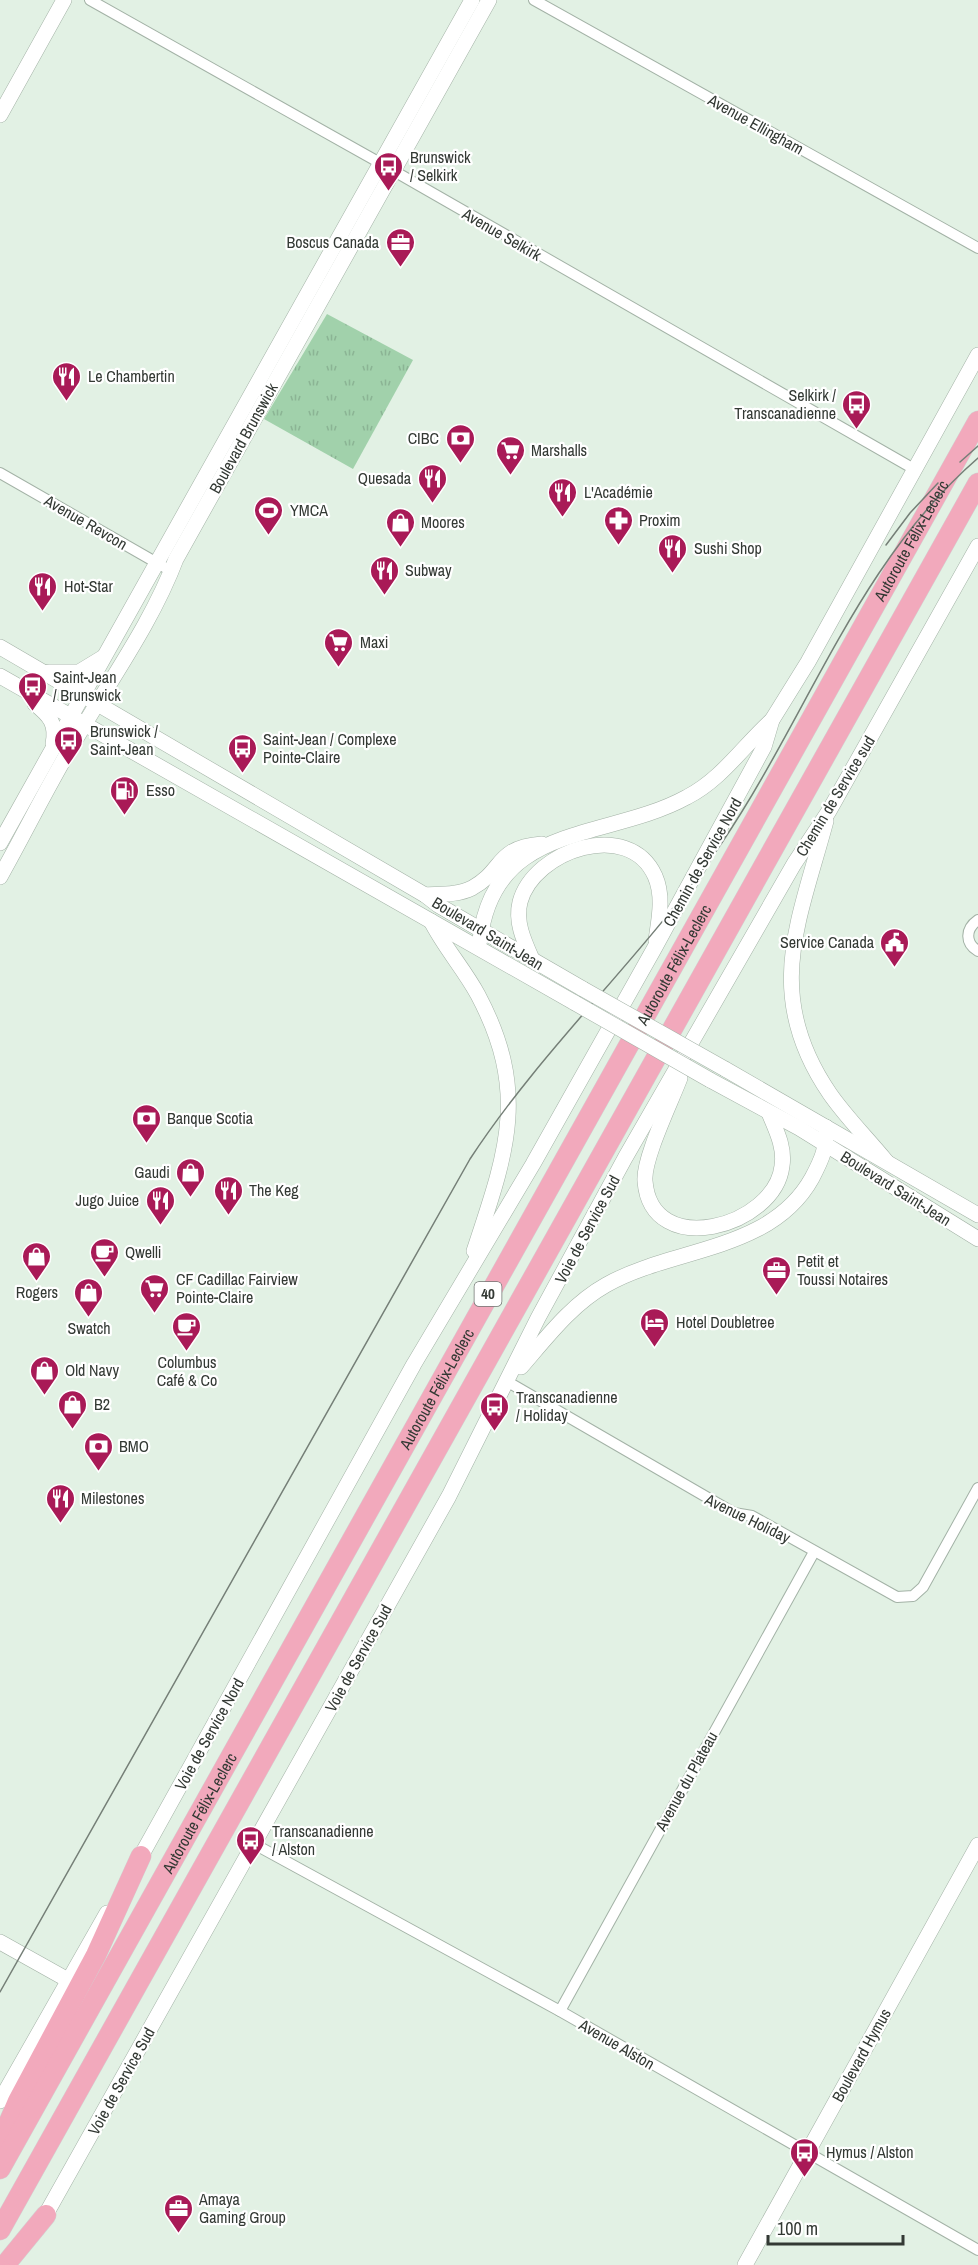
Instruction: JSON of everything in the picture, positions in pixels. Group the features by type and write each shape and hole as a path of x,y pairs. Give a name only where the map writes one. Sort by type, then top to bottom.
{"highway":[{"name":"Autoroute Félix-Leclerc","path":"0,2169 978,421"},
{"name":"Autoroute Félix-Leclerc","path":"0,2230 978,483"},
{"path":"0,2143 18,2101 96,1955 141,1856"},
{"path":"5,2265 46,2215"}],"main road":[{"path":"0,115 64,0"},
{"name":"Boulevard Brunswick","path":"387,167 472,0"},
{"name":"Boulevard Brunswick","path":"0,843 157,563 316,294 387,167 489,0"},
{"name":"Boulevard Brunswick","path":"0,877 167,583 171,571 316,294"},
{"name":"Chemin de Service Nord","path":"414,1364 466,1273 534,1164 764,747 772,720 808,662 978,355"},
{"name":"Chemin de Service sud","path":"692,1047 774,899 829,811 977,552"},
{"name":"Boulevard Saint-Jean","path":"0,647 425,895 481,931 978,1215"},
{"path":"43,672 79,672 104,656"},
{"path":"2,677 49,716 54,732 51,750"},
{"name":"Boulevard Saint-Jean","path":"2,677 827,1145 978,1239"},
{"path":"425,895 466,891 478,884 515,849 548,843 685,798 719,774 772,720"},
{"path":"829,811 793,941 790,975 793,999 807,1048 824,1083 885,1161"},
{"path":"478,948 489,901 499,883 522,859 548,843"},
{"path":"532,959 518,919 520,901 528,885 542,869 562,856 599,845 630,850 651,869 660,896 654,949"},
{"path":"431,921 442,944 471,982 488,1016 503,1065 508,1098 508,1128 504,1160 466,1273"},
{"path":"692,1047 645,1167 647,1194 655,1208 665,1218 690,1228 714,1227 746,1214 767,1196 777,1182 783,1163 781,1143 769,1113"},
{"name":"Voie de Service Sud","path":"18,2265 449,1496 538,1318 599,1205 692,1047"},
{"path":"508,1382 557,1326 599,1289 631,1274 748,1233 782,1215 804,1190 827,1145 826,1127"},
{"name":"Voie de Service Nord","path":"0,2101 141,1856 414,1364"},
{"name":"Boulevard Hymus","path":"749,2263 807,2153 978,1845"},
{"path":"0,1942 68,1980"}],"street":[{"name":"Avenue Selkirk","path":"90,0 914,469"},
{"name":"Avenue Ellingham","path":"534,0 978,248"},
{"name":"Avenue Revcon","path":"0,473 171,571"},
{"path":"978,920 972,925 968,935 970,945 978,951"},
{"name":"Avenue Holiday","path":"508,1382 734,1513 752,1516 891,1596 901,1598 913,1596 927,1581 978,1488"},
{"name":"Avenue du Plateau","path":"560,2011 814,1552"},
{"name":"Avenue Alston","path":"254,1844 560,2011 978,2250"}],"green space":[{"path":"327,314 413,360 353,469 264,419"}],"tram line":[{"path":"960,462 978,446"},
{"path":"0,1992 470,1159 530,1078 660,924 721,844 867,592 899,544 936,499 978,458"},
{"path":"886,545 910,513 938,483"}],"place":[{"name":"Brunswick / Selkirk","path":"389,192"},
{"name":"Boscus Canada","path":"400,268"},
{"name":"Le Chambertin","path":"67,402"},
{"name":"Selkirk / Transcanadienne","path":"857,430"},
{"name":"CIBC","path":"460,464"},
{"name":"Marshalls","path":"510,476"},
{"name":"Quesada","path":"432,504"},
{"name":"L'Académie","path":"563,518"},
{"name":"YMCA","path":"269,536"},
{"name":"Proxim","path":"618,546"},
{"name":"Moores","path":"400,548"},
{"name":"Sushi Shop","path":"673,574"},
{"name":"Subway","path":"384,596"},
{"name":"Hot-Star","path":"43,612"},
{"name":"Maxi","path":"339,668"},
{"name":"Saint-Jean / Brunswick","path":"32,712"},
{"name":"Brunswick / Saint-Jean","path":"69,766"},
{"name":"Saint-Jean / Complexe Pointe-Claire","path":"242,774"},
{"name":"Esso","path":"125,816"},
{"name":"Service Canada","path":"895,968"},
{"name":"Banque Scotia","path":"146,1144"},
{"name":"Gaudi","path":"191,1198"},
{"name":"The Keg","path":"228,1216"},
{"name":"Jugo Juice","path":"160,1226"},
{"name":"Qwelli","path":"104,1278"},
{"name":"Rogers","path":"37,1282"},
{"name":"Petit et Toussi Notaires","path":"776,1296"},
{"name":"CF Cadillac Fairview Pointe-Claire","path":"155,1314"},
{"name":"Swatch","path":"89,1318"},
{"name":"Hotel Doubletree","path":"655,1348"},
{"name":"Columbus Café & Co","path":"187,1352"},
{"name":"Old Navy","path":"44,1396"},
{"name":"B2","path":"73,1430"},
{"name":"Transcanadienne / Holiday","path":"495,1432"},
{"name":"BMO","path":"98,1472"},
{"name":"Milestones","path":"60,1524"},
{"name":"Transcanadienne / Alston","path":"251,1866"},
{"name":"Hymus / Alston","path":"805,2178"},
{"name":"Amaya Gaming Group","path":"178,2234"}]}
